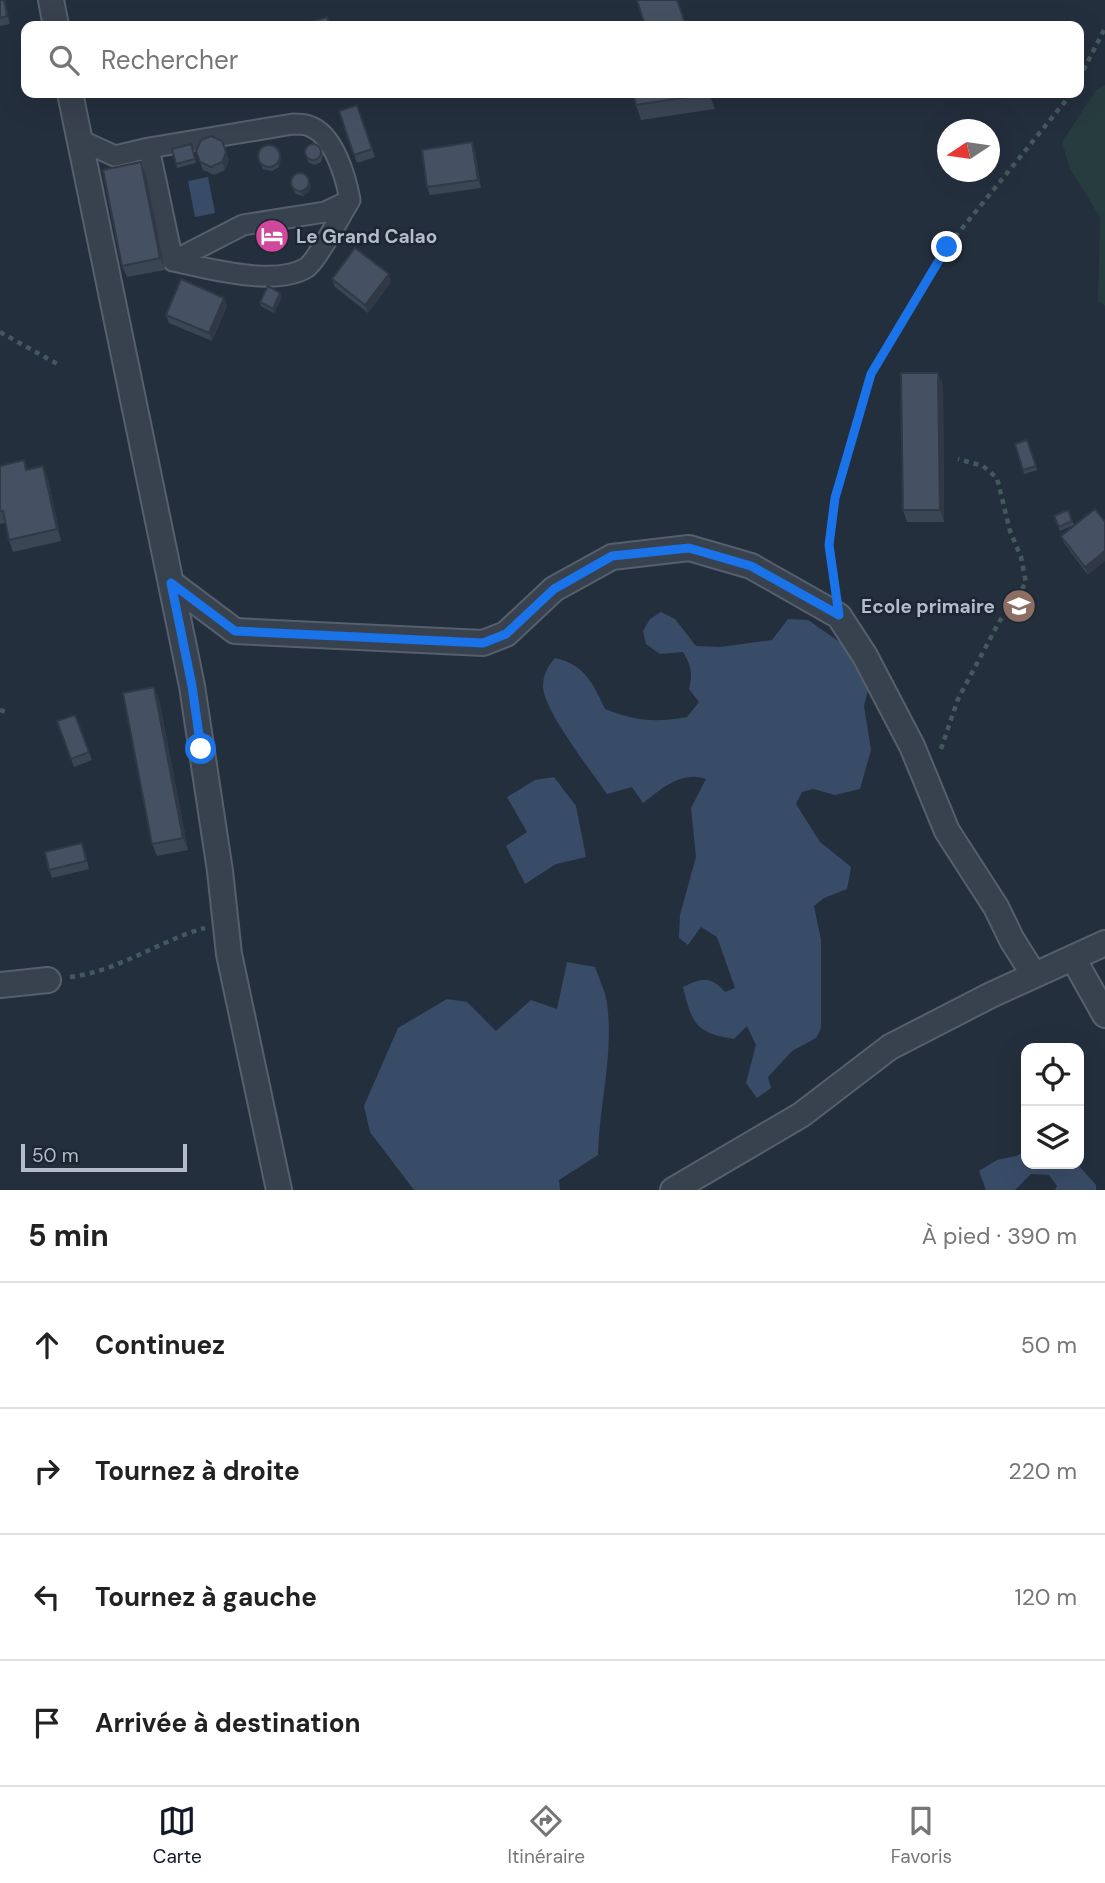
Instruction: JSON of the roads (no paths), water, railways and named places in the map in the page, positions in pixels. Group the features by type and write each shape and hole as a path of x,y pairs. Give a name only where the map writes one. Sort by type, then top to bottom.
{"street":[{"path":"51,0 56,21"},
{"path":"71,98 192,686 220,871 224,923 279,1190"},
{"path":"80,140 115,156 293,124 310,126 326,137 345,176 350,200 308,267 284,276 232,274 173,261"},
{"path":"149,148 173,261"},
{"path":"173,261 243,225 324,212 350,200"},
{"path":"171,583 235,631 483,643 506,634 554,589 612,556 689,548 751,566 839,615 912,746 947,831 996,907 1012,940 1034,975"},
{"path":"673,1190 801,1115 890,1047 1034,975 1105,943"},
{"path":"1073,958 1105,1015"},
{"path":"0,985 48,980"}],"water":[{"path":"208,177 215,213 195,217 188,181"},
{"path":"661,612 675,619 696,646 720,647 772,640 788,619 808,620 851,650 869,686 864,706 871,750 860,789 835,795 813,789 802,792 796,804 820,842 851,867 847,889 824,898 814,906 821,940 821,1028 816,1038 792,1051 768,1077 771,1088 757,1098 746,1083 756,1045 747,1026 734,1039 703,1029 693,1018 683,987 706,980 715,983 725,992 735,988 717,937 701,927 688,945 679,938 680,915 696,857 691,808 706,779 689,777 672,782 643,803 632,787 607,794 580,757 545,698 543,687 546,671 555,658 581,670 605,709 645,720 687,717 699,702 689,689 691,674 686,657 683,652 660,654 646,644 643,631 650,619"},
{"path":"554,777 576,806 586,857 556,864 525,884 506,846 527,832 507,797 535,780"},
{"path":"567,962 595,967 607,1003 609,1041 598,1155 559,1180 560,1190 414,1190 370,1132 364,1106 398,1028 447,999 467,1002 496,1031 531,1000 557,1009"},
{"path":"1021,1154 1021,1169 1082,1169 1096,1185 1096,1190 1055,1190 1057,1186 1049,1175 1031,1174 1015,1190 986,1190 979,1171 997,1160"}],"place":[{"name":"Le Grand Calao","path":"272,236"},
{"name":"Ecole primaire","path":"1019,606"}]}
